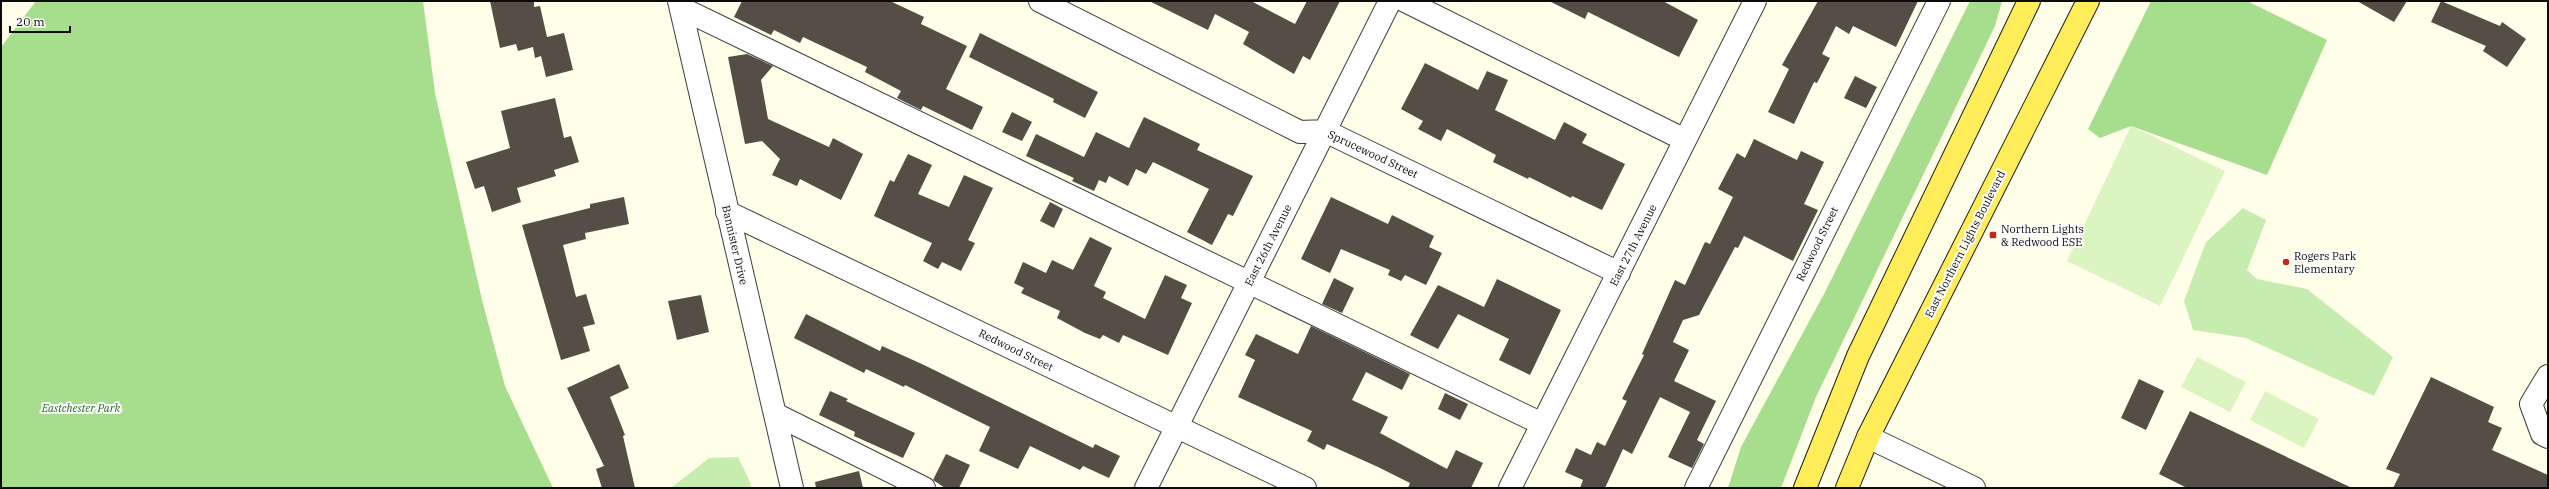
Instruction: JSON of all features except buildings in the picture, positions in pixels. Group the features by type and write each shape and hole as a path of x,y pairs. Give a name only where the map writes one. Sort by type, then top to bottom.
{"main road":[{"path":"1805,488 1858,356 2029,1"},
{"name":"East Northern Lights Boulevard","path":"1847,488 1868,437 2088,1"}],"street":[{"name":"Sprucewood Street","path":"1040,1 1300,132 1325,131 1619,273"},
{"name":"East 26th Avenue","path":"1146,488 1390,1"},
{"path":"1405,1 1685,140"},
{"name":"East 27th Avenue","path":"1510,488 1755,1"},
{"name":"Redwood Street","path":"1696,488 1939,1"},
{"path":"680,4 1542,424"},
{"name":"Bannister Drive","path":"680,4 792,488"},
{"name":"Redwood Street","path":"727,212 1305,488"},
{"path":"2548,376 2531,404 2542,434 2548,437"},
{"path":"775,414 924,488"},
{"path":"1868,437 1974,488"}],"green space":[{"name":"Eastchester Park","path":"36,1 423,1 435,93 482,300 505,386 553,488 1,488 1,47"},
{"path":"1970,1 2002,1 1995,26 1816,397 1781,488 1728,488 1741,447 1824,294"},
{"path":"2151,1 2247,1 2327,40 2267,175 2131,126 2100,138 2088,129"},
{"path":"2131,126 2225,171 2160,306 2067,261"},
{"path":"2243,208 2266,220 2247,270 2257,279 2307,289 2393,357 2374,396 2246,338 2193,330 2184,301 2206,242"},
{"path":"2197,357 2246,382 2230,412 2181,387"},
{"path":"2265,391 2319,419 2304,448 2250,420"},
{"path":"738,457 750,482 751,488 671,488 709,458"}],"place":[{"name":"Northern Lights & Redwood ESE","path":"1993,235"},
{"name":"Rogers Park Elementary","path":"2286,262"}]}
